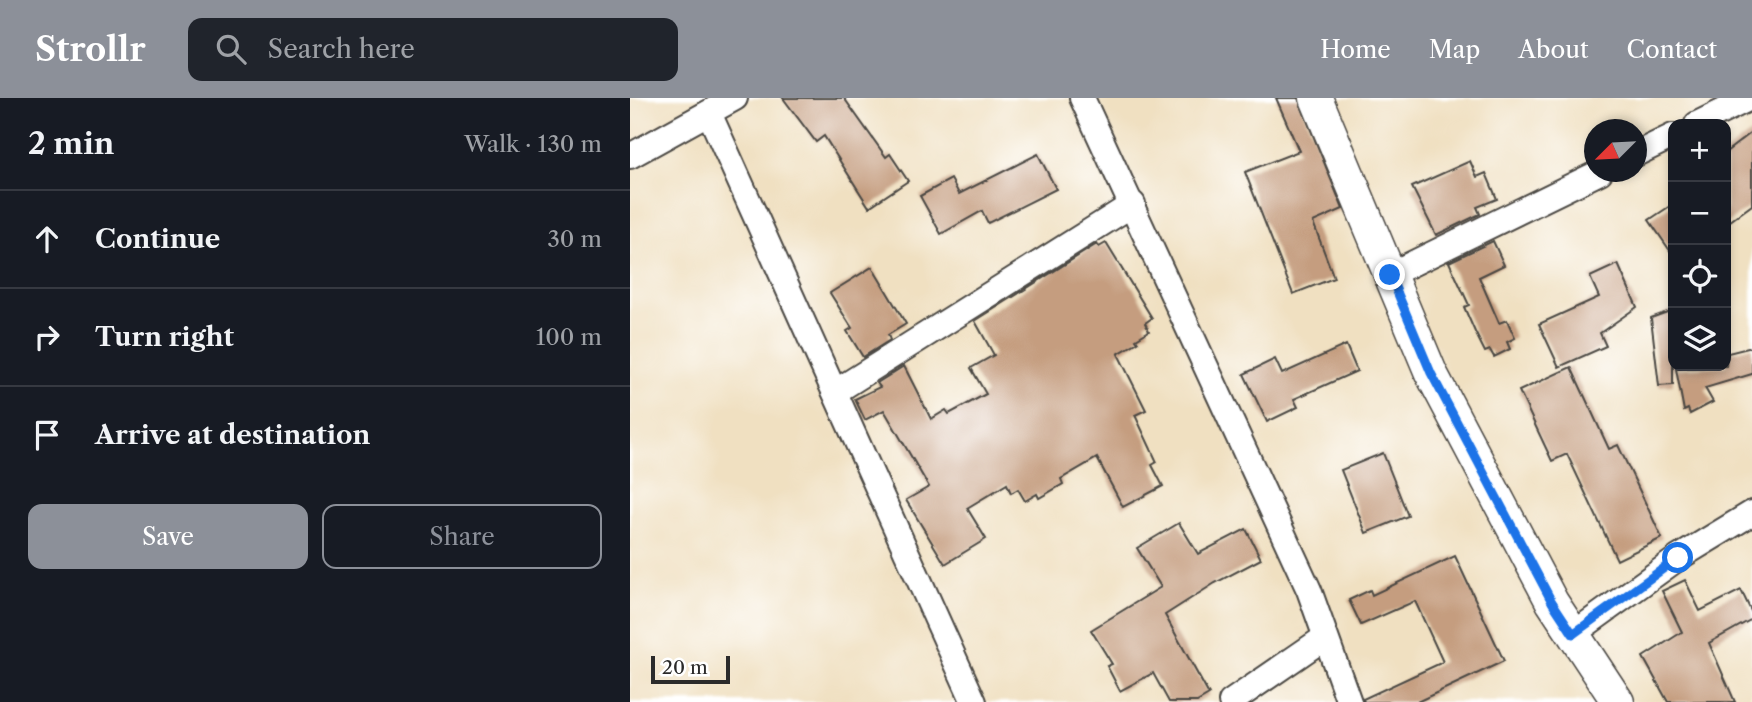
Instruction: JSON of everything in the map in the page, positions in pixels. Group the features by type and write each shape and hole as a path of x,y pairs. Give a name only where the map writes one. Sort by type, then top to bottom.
{"street":[{"path":"630,156 735,98"},
{"path":"1082,98 1309,590 1349,702"},
{"path":"1316,98 1431,373 1552,602 1618,702"},
{"path":"1707,119 1750,98"},
{"path":"709,113 974,702"},
{"path":"1647,149 1668,138"},
{"path":"1390,275 1584,180"},
{"path":"835,392 1133,204"},
{"path":"1573,634 1678,558 1752,513"},
{"path":"1231,702 1324,638"}],"building":[{"path":"783,98 844,98 886,157 890,154 908,181 869,207 824,136 816,142"},
{"path":"1276,98 1298,98 1343,209 1313,222 1334,278 1293,294 1245,172 1299,151"},
{"path":"1752,132 1752,205 1731,220 1731,182 1731,148"},
{"path":"1038,154 1056,189 988,223 982,211 941,234 920,196 951,179 959,194"},
{"path":"1470,161 1477,177 1486,173 1497,199 1477,207 1480,214 1436,235 1412,187"},
{"path":"1668,207 1668,248 1649,220"},
{"path":"1493,241 1504,265 1479,277 1499,323 1507,320 1515,338 1507,342 1510,349 1494,357 1490,350 1485,352 1475,332 1464,307 1469,305 1449,262"},
{"path":"1106,243 1152,318 1145,323 1149,331 1136,339 1138,342 1118,354 1146,410 1135,415 1157,462 1152,465 1163,486 1123,507 1097,458 1061,479 1063,484 1039,498 1037,494 1025,501 1018,489 1011,493 1007,484 967,508 986,539 945,564 906,500 929,487 884,410 865,420 855,399 880,387 877,383 904,366 931,419 946,410 949,414 986,394 971,368 994,355 975,321 1097,244 1099,247"},
{"path":"1618,264 1637,307 1600,333 1606,346 1559,367 1539,324 1599,297 1590,277"},
{"path":"872,267 906,324 888,335 890,340 863,357 847,331 852,328 830,293"},
{"path":"1668,312 1668,371 1673,371 1673,385 1659,386 1651,318"},
{"path":"1346,345 1357,371 1294,399 1298,407 1267,422 1244,374 1275,359 1282,374"},
{"path":"1752,347 1752,374 1705,388 1713,402 1690,414 1688,409 1684,411 1676,371 1731,371 1731,352"},
{"path":"1571,367 1609,449 1618,445 1662,538 1617,560 1567,454 1552,461 1519,391"},
{"path":"1383,453 1408,516 1366,533 1341,470"},
{"path":"1179,523 1198,554 1246,529 1261,559 1215,583 1165,615 1209,695 1197,702 1169,702 1153,673 1120,691 1107,666 1112,664 1091,630 1161,587 1137,548"},
{"path":"1455,556 1504,661 1417,702 1364,702 1363,699 1443,662 1415,601 1361,625 1349,600 1370,590 1372,595"},
{"path":"1685,580 1700,611 1741,590 1752,613 1752,619 1709,643 1735,702 1668,702 1643,657 1682,632 1662,591"}],"route":[{"path":"1390,275 1431,373 1552,602 1573,634 1678,558"}]}
